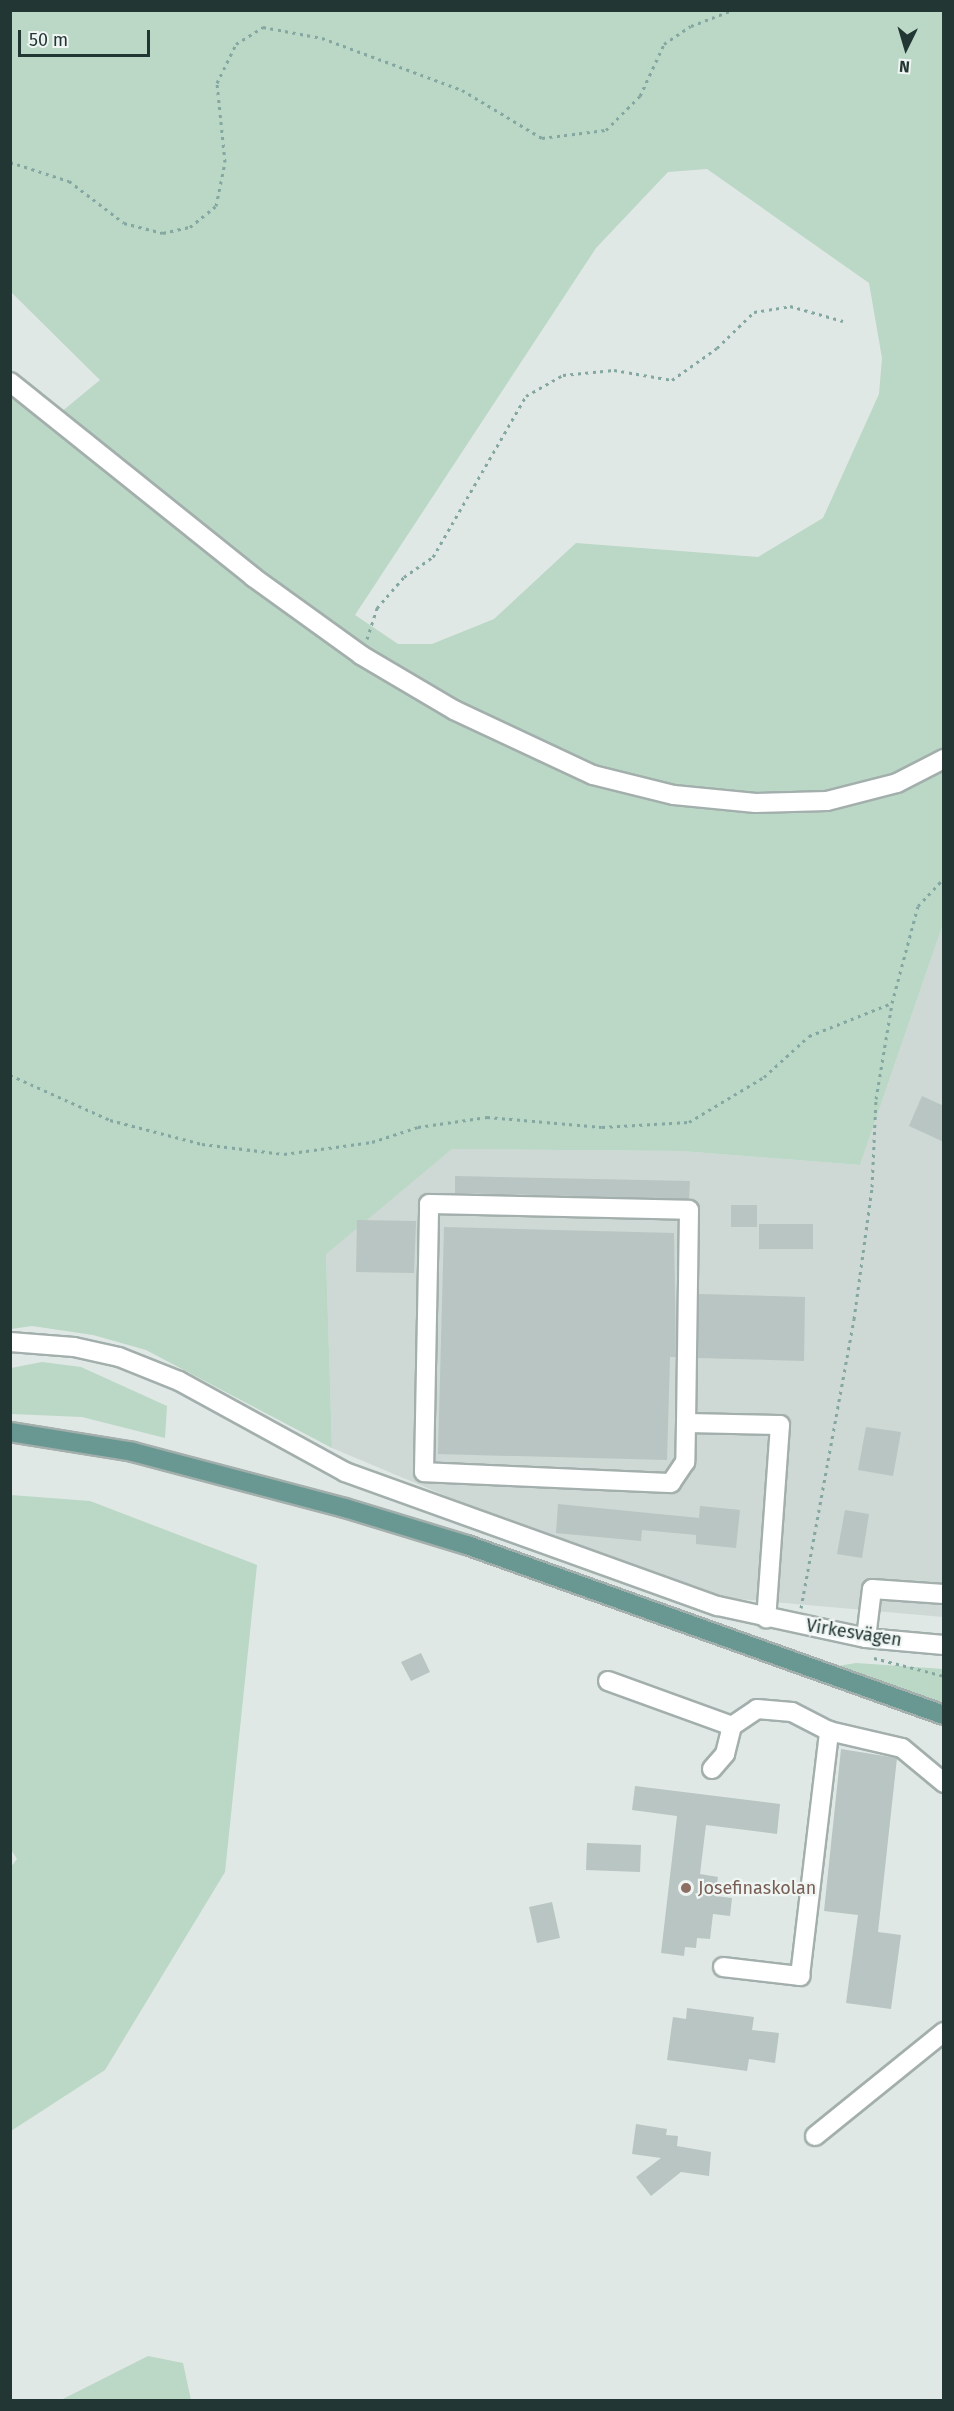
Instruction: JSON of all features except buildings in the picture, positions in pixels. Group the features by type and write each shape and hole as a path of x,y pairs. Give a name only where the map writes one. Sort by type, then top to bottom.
{"main road":[{"path":"10,1432 133,1452 345,1508 467,1545 944,1715"}],"street":[{"path":"10,382 253,577 362,655 524,747 593,775 674,795 756,803 827,801 897,783 944,759"},
{"path":"429,1204 689,1210 686,1423 686,1462 671,1483 424,1472 429,1204"},
{"name":"Virkesvägen","path":"10,1342 74,1347 119,1357 179,1381 345,1472 404,1496 765,1618 866,1638 944,1646"},
{"path":"686,1423 780,1425 773,1546 765,1618"},
{"path":"866,1638 872,1588 944,1594"},
{"path":"608,1681 732,1726"},
{"path":"712,1769 725,1754 732,1726 757,1709 792,1712 829,1731 902,1748 944,1783"},
{"path":"723,1967 800,1976 829,1731"},
{"path":"815,2136 944,2032"}],"path":[{"path":"10,162 69,181 124,223 163,233 190,227 216,206 225,162 218,83 236,44 263,27 322,38 462,90 542,138 606,130 639,96 663,44 691,26 734,10"},
{"path":"362,655 377,608 404,577 433,557 526,396 563,375 614,370 672,380 717,348 754,312 790,306 843,321"},
{"path":"798,1624 854,1319 872,1187 876,1099 892,1003 918,906 944,878"},
{"path":"10,1076 110,1119 201,1144 284,1154 372,1142 418,1127 487,1117 602,1127 689,1122 764,1077 809,1036 892,1003"}],"shaded area":[{"path":"943,924 943,1617 727,1598 551,1540 332,1448 326,1253 452,1149 681,1151 860,1165"}],"green space":[{"path":"11,11 943,11 943,924 860,1165 681,1151 452,1149 326,1254 332,1448 146,1350 93,1335 32,1326 11,1329 10,393 49,422 100,380 11,292","holes":["707,169 869,283 882,358 879,394 823,518 758,557 576,543 494,619 432,644 398,644 355,615 596,248 668,172"]},
{"path":"42,1362 81,1367 167,1406 165,1438 82,1417 11,1414 11,1368"},
{"path":"11,1495 90,1501 257,1565 225,1872 105,2070 11,2131 10,1868 17,1859 10,1848"},
{"path":"856,1663 943,1669 943,1704 826,1668"},
{"path":"148,2356 183,2363 191,2400 61,2400"}],"place":[{"name":"Josefinaskolan","path":"686,1888"}]}
